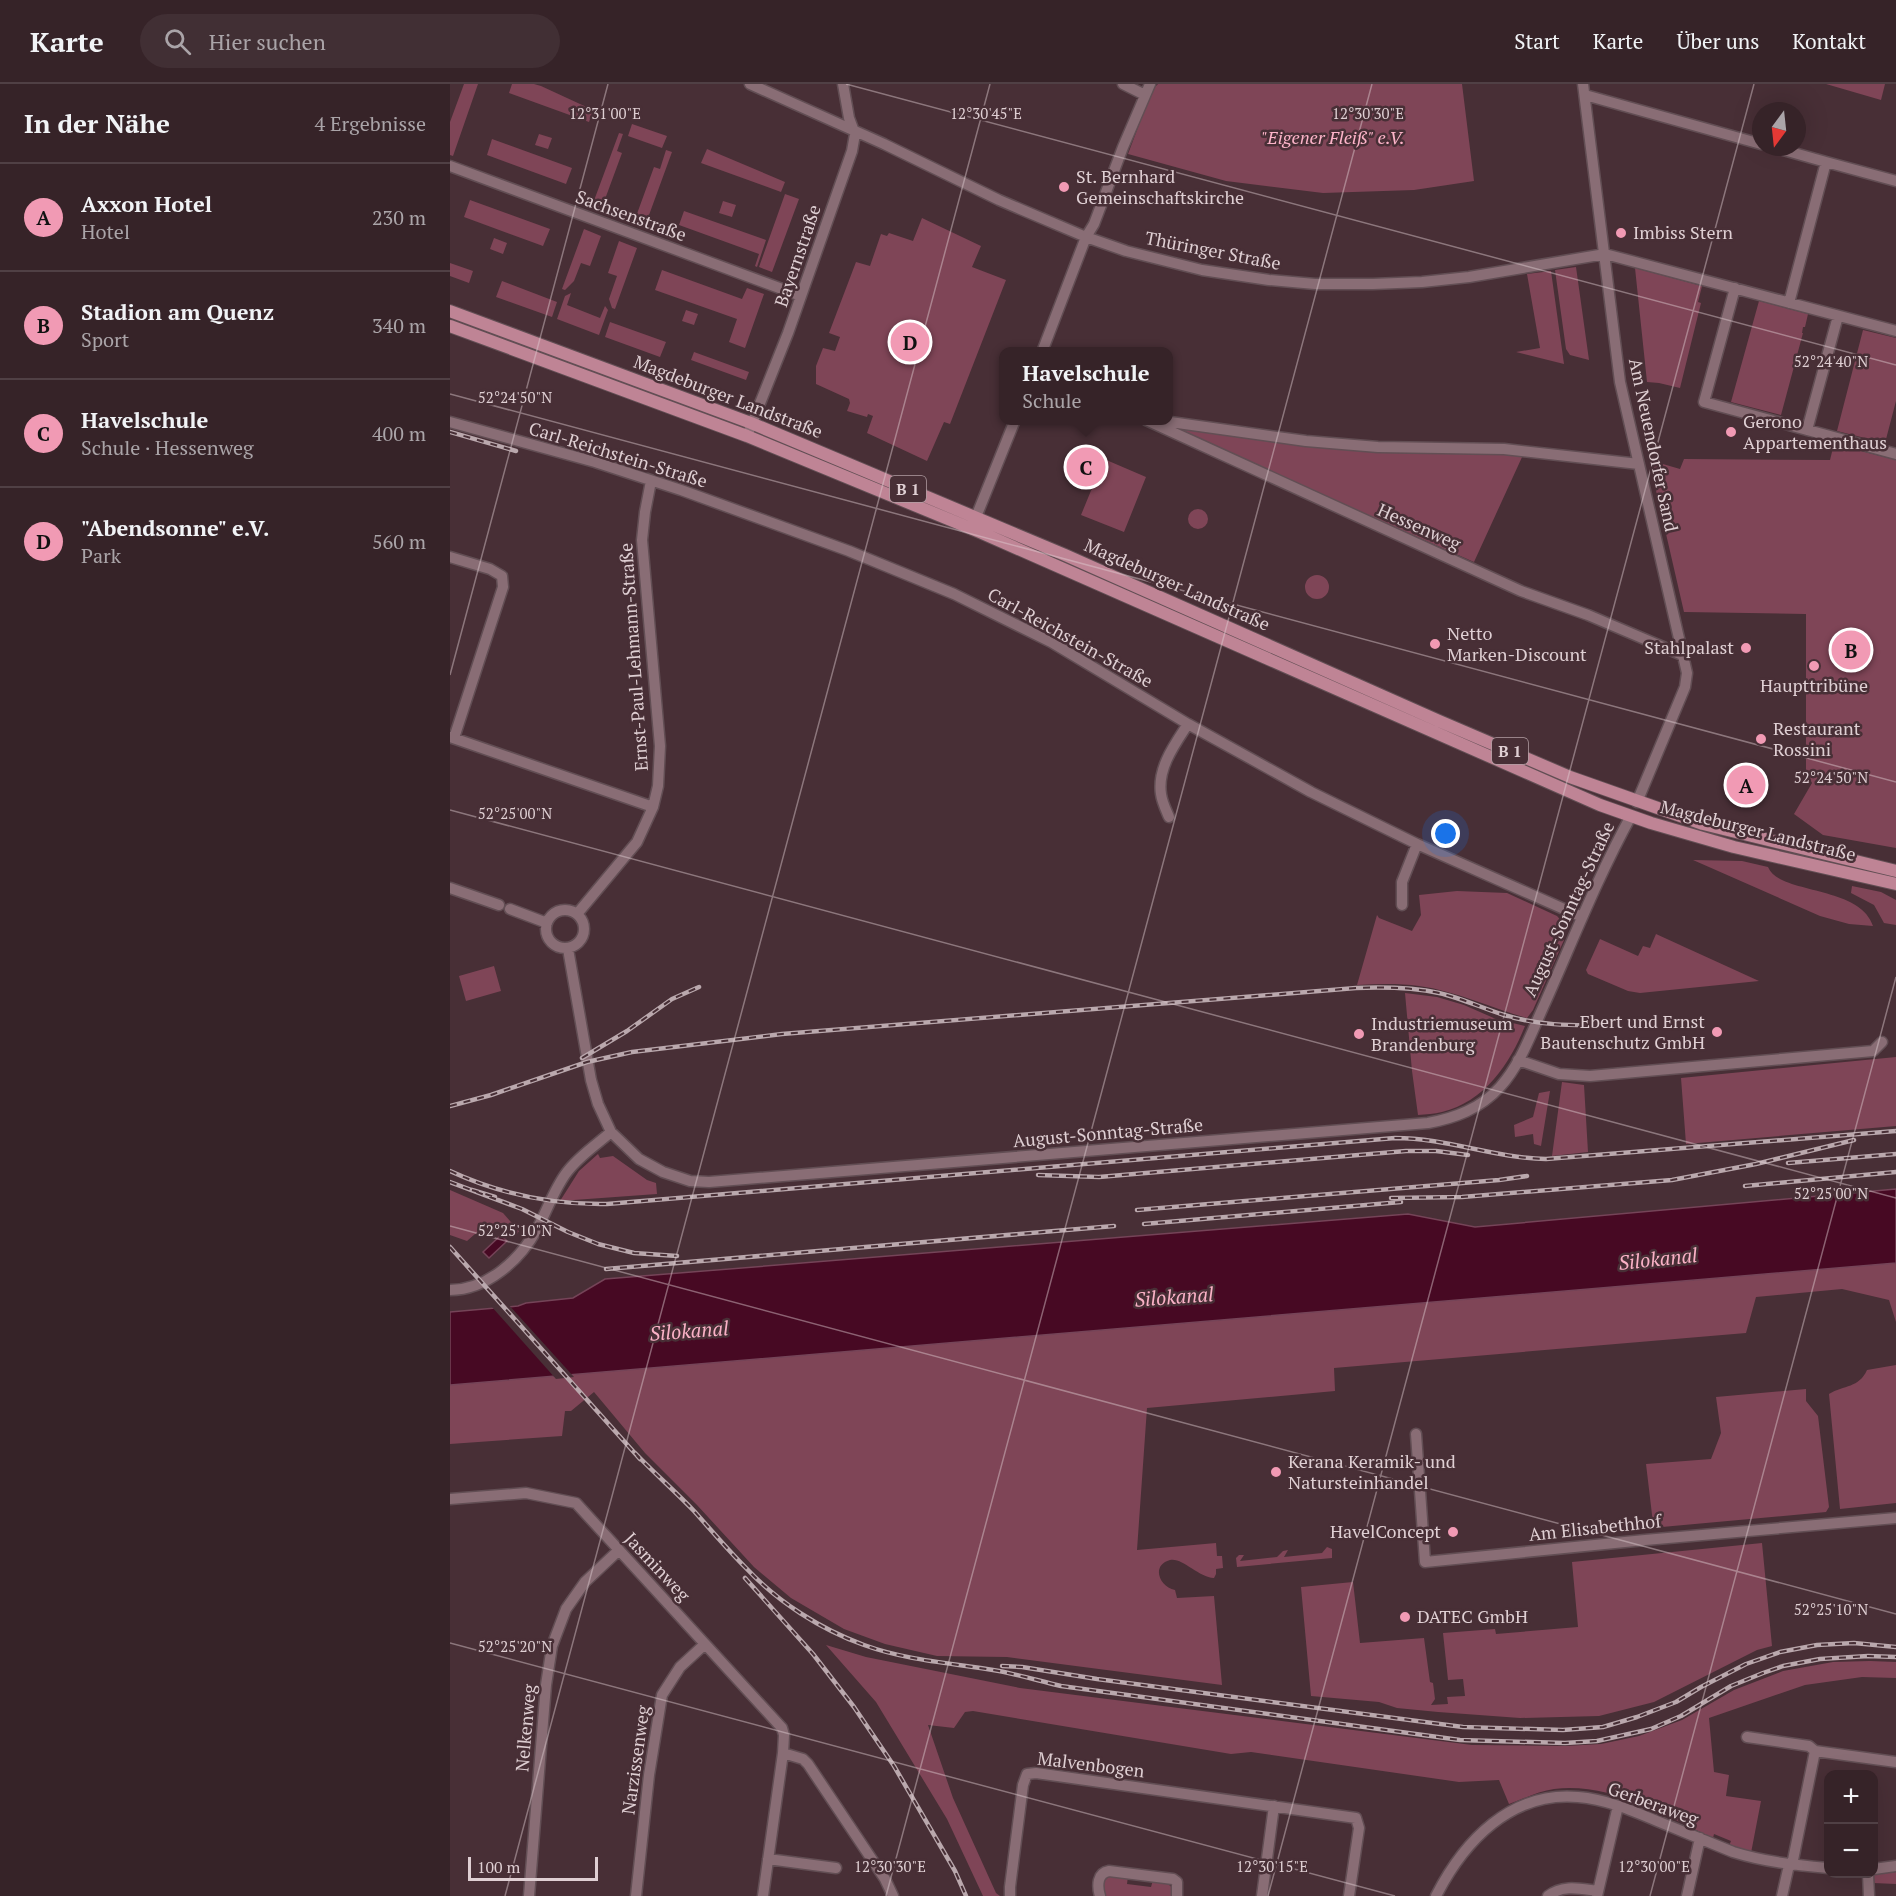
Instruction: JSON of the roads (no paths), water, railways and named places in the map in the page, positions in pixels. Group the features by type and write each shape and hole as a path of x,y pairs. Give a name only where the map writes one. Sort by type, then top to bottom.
{"main road":[{"name":"Magdeburger Landstraße","path":"450,311 751,423 1076,560 1570,777 1637,802 1720,828 1896,871"},
{"name":"Magdeburger Landstraße","path":"450,326 747,436 989,536 1533,776 1631,816 1734,848 1896,884"},
{"path":"1631,816 1637,802"}],"street":[{"name":"Thüringer Straße","path":"750,84 999,200 1086,237 1126,251 1212,272 1269,280 1326,284 1422,282 1469,277 1605,255 1896,331"},
{"name":"Bayernstraße","path":"747,436 801,296 852,151 855,134 852,130 843,84"},
{"path":"1044,347 1147,89 1123,84"},
{"path":"1584,90 1752,141"},
{"name":"Am Neuendorfer Sand","path":"1584,90 1620,382 1687,674 1685,687 1637,802"},
{"path":"1805,156 1896,181"},
{"path":"1789,303 1826,162"},
{"name":"Sachsenstraße","path":"450,166 801,296"},
{"path":"1735,288 1704,402 1896,454"},
{"path":"1807,430 1838,316"},
{"name":"Carl-Reichstein-Straße","path":"450,422 651,480 849,551 969,600 1052,642 1188,724 1311,792 1417,844 1582,917"},
{"path":"1173,422 1306,441 1378,447 1504,449 1639,464"},
{"path":"976,518 1013,425"},
{"name":"Hessenweg","path":"1157,425 1521,591 1588,615 1682,654"},
{"name":"Ernst-Paul-Lehmann-Straße","path":"577,914 637,842 653,807 658,786 660,746 642,540 651,480"},
{"path":"450,557 490,569 502,576 503,587 452,738 653,807"},
{"path":"1169,817 1161,794 1162,775 1169,754 1188,724"},
{"name":"August-Sonntag-Straße","path":"568,949 591,1080 598,1104 611,1132 639,1159 663,1172 690,1181 720,1181 1428,1123 1455,1117 1478,1105 1500,1087 1518,1060 1582,917 1631,816"},
{"path":"1402,905 1402,882 1417,844"},
{"path":"450,888 547,922"},
{"path":"562,910 577,914 583,924 583,934 578,943 568,949 556,947 546,934 547,922 551,916 562,910"},
{"path":"1518,1060 1559,1074 1590,1076 1873,1052 1882,1042"},
{"path":"450,1290 466,1289 478,1285 516,1257 537,1230 566,1174 581,1157 611,1132"},
{"name":"Am Elisabethhof","path":"1416,1434 1425,1562 1896,1518"},
{"name":"Jasminweg","path":"450,1499 526,1493 576,1503 782,1728 783,1753 763,1896"},
{"name":"Nelkenweg","path":"529,1896 545,1696 552,1646 562,1617 585,1582 620,1550"},
{"name":"Narzissenweg","path":"636,1896 649,1775 662,1695 680,1667 705,1644"},
{"path":"1748,1737 1809,1746 1815,1751 1896,1762"},
{"path":"1782,1896 1815,1751"},
{"path":"783,1753 802,1759 808,1764 885,1879 893,1896"},
{"name":"Malvenbogen","path":"1010,1896 1023,1785 1027,1774 1036,1773 1274,1806"},
{"name":"Gerberaweg","path":"1436,1896 1446,1877 1474,1839 1488,1826 1516,1808 1557,1797 1578,1797 1621,1806 1733,1852 1790,1865 1824,1868"},
{"path":"1262,1896 1274,1806 1356,1818 1359,1828 1349,1896"},
{"path":"1548,1896 1553,1892 1571,1887 1598,1894 1617,1810 1621,1806"},
{"path":"1687,1896 1700,1838"},
{"path":"768,1859 836,1868"},
{"path":"1878,1868 1896,1866"},
{"path":"1100,1896 1097,1888 1100,1876 1109,1870 1173,1880 1177,1882 1177,1896"},
{"path":"1868,1878 1869,1896"}],"water":[{"name":"Silokanal","path":"1896,1189 1896,1263 450,1385 450,1312 573,1298 605,1279 1408,1214 1475,1227"},
{"path":"501,1235 507,1241 489,1258 483,1252"}],"railway":[{"path":"450,432 516,451"},
{"path":"582,1058 627,1031 672,999 699,987"},
{"path":"450,1106 491,1095 587,1062 632,1052 782,1034 1356,988 1429,991 1529,1021 1566,1025 1605,1025"},
{"path":"450,1171 507,1192 546,1200 607,1204 1395,1138 1433,1141 1508,1155 1546,1159 1896,1131"},
{"path":"1391,1198 1462,1197 1672,1180 1756,1164 1854,1140"},
{"path":"1038,1175 1099,1177 1406,1151 1436,1151 1468,1155"},
{"path":"1788,1163 1896,1154"},
{"path":"1745,1186 1896,1172"},
{"path":"1137,1210 1527,1176"},
{"path":"450,1182 522,1209 598,1244 634,1253 677,1256"},
{"path":"472,1190 495,1197"},
{"path":"1144,1224 1401,1202"},
{"path":"606,1269 1114,1226"},
{"path":"450,1247 640,1459"},
{"path":"635,1453 694,1511 758,1580 786,1603 816,1623 864,1645 897,1655 999,1671 1061,1686 1460,1740 1565,1743 1597,1741 1651,1729 1681,1716 1731,1686 1783,1666 1820,1659 1896,1657"},
{"path":"745,1578 813,1654 854,1707 894,1766 955,1871 966,1896"},
{"path":"1002,1666 1463,1727 1563,1730 1603,1727 1637,1717 1676,1702 1746,1664 1780,1652 1817,1645 1854,1643 1896,1647"}],"place":[{"name":"St. Bernhard Gemeinschaftskirche","path":"1064,187"},
{"name":"Imbiss Stern","path":"1621,233"},
{"name":"\"Abendsonne\" e.V.","path":"910,342"},
{"name":"Gerono Appartementhaus","path":"1731,432"},
{"name":"Havelschule","path":"1086,467"},
{"name":"Netto Marken-Discount","path":"1435,644"},
{"name":"Stahlpalast","path":"1746,648"},
{"name":"Stadion am Quenz","path":"1851,650"},
{"name":"Haupttribüne","path":"1814,666"},
{"name":"Restaurant Rossini","path":"1761,739"},
{"name":"Axxon Hotel","path":"1746,785"},
{"name":"Ebert und Ernst Bautenschutz GmbH","path":"1717,1032"},
{"name":"Industriemuseum Brandenburg","path":"1359,1034"},
{"name":"Kerana Keramik- und Natursteinhandel","path":"1276,1472"},
{"name":"HavelConcept","path":"1453,1532"},
{"name":"DATEC GmbH","path":"1405,1617"}],"park label":[{"name":"\"Eigener Fleiß\" e.V.","path":"1333,138"}]}
